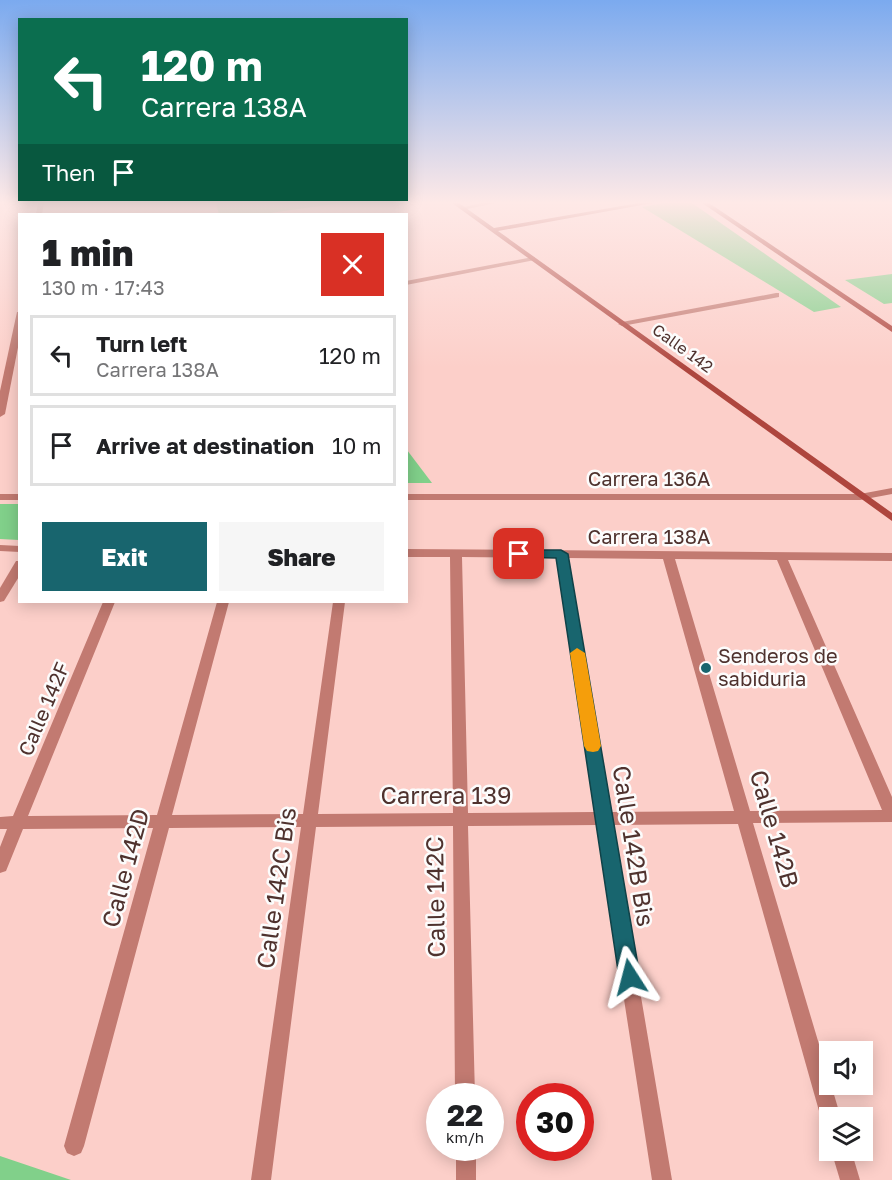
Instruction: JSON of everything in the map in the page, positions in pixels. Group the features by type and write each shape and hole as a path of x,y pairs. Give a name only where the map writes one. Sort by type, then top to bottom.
{"street":[{"path":"786,258 892,330"},
{"path":"408,283 533,259"},
{"name":"Calle 142","path":"533,259 891,518"},
{"path":"622,324 776,295"},
{"path":"0,414 18,331"},
{"name":"Carrera 136A","path":"408,497 860,496 892,491"},
{"path":"0,497 18,497"},
{"path":"0,548 18,549"},
{"name":"Carrera 138A","path":"408,553 892,557"},
{"name":"Calle 142C","path":"456,554 465,1083"},
{"name":"Calle 142B Bis","path":"561,554 662,1180"},
{"name":"Calle 142B","path":"668,555 828,1107"},
{"path":"781,556 892,816"},
{"path":"0,598 18,567"},
{"name":"Calle 142F","path":"0,866 110,603"},
{"name":"Calle 142D","path":"74,1146 223,603"},
{"name":"Calle 142C Bis","path":"261,1180 339,603"},
{"name":"Carrera 139","path":"0,824 892,816"},
{"path":"466,1161 466,1180"},
{"path":"844,1161 850,1180"}],"green space":[{"path":"726,258 771,258 841,307 814,312"},
{"path":"892,274 892,303 884,304 845,280"},
{"path":"408,451 432,483 408,483"},
{"path":"0,504 18,504 18,540 0,539"},
{"path":"0,1156 71,1180 0,1180"}],"slow traffic":[{"path":"577,653 593,746"}],"place":[{"name":"Senderos de sabiduria","path":"706,668"}],"route":[{"path":"519,554 561,554 630,977"}]}
